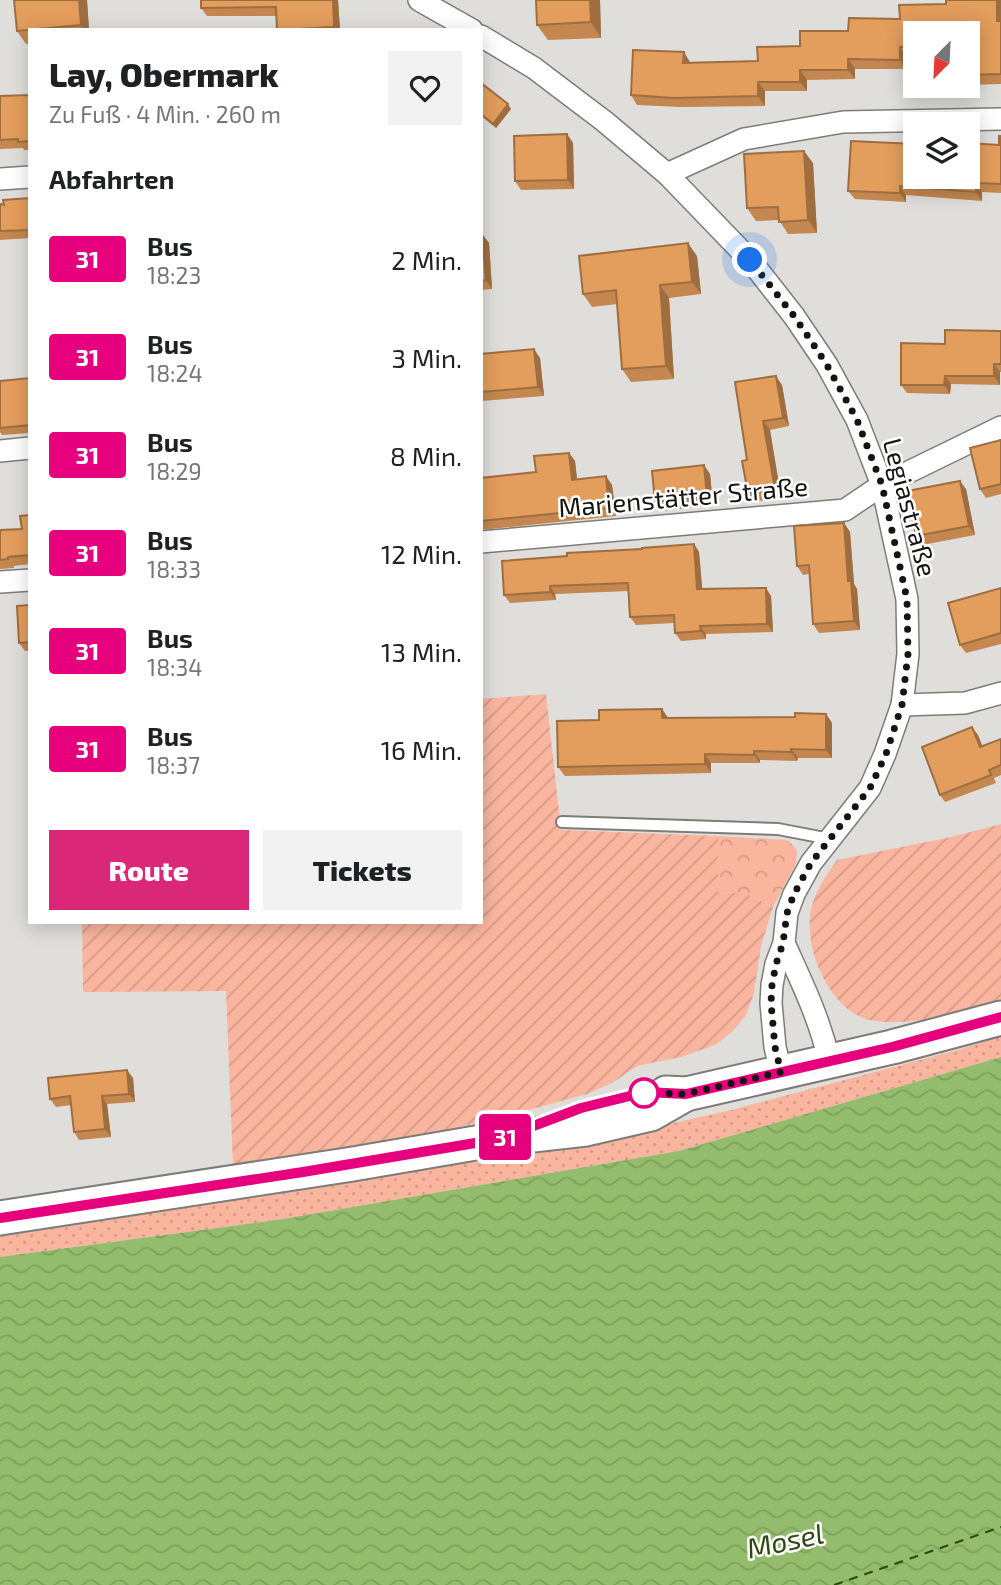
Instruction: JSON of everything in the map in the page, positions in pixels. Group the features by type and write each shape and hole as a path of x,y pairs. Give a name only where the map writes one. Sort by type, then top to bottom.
{"main road":[{"path":"0,1218 499,1139 581,1108 646,1092 686,1094 892,1047 1001,1017"}],"street":[{"path":"419,0 468,28"},
{"name":"Legiastraße","path":"483,37 534,68 604,121 667,174 750,260 794,316 827,365 857,420 882,485 907,599 908,654 902,705 886,754 870,788 811,863 787,913 771,1003 775,1047 781,1072"},
{"path":"667,174 744,139 843,122 1001,119"},
{"path":"0,179 28,177"},
{"name":"Marienstätter Straße","path":"483,542 845,510 882,485 1001,427"},
{"path":"0,452 28,448"},
{"path":"0,582 28,580"},
{"path":"902,705 965,703 1001,693"},
{"path":"783,943 816,1012 829,1060"}],"lane":[{"path":"562,822 778,829 830,839"}],"green space":[{"path":"546,694 561,830 718,836 718,892 745,893 773,907 761,946 754,993 746,1015 732,1032 715,1045 681,1057 637,1066 612,1083 587,1094 408,1139 233,1165 226,991 83,992 82,924 483,924 483,699"},
{"path":"1001,824 1001,1000 907,1022 875,1021 860,1017 847,1008 825,981 813,949 810,932 813,901 837,860"},
{"path":"718,836 788,840 797,850 796,864 773,907 745,893 718,892"},
{"path":"1001,1036 1001,1057 679,1151 277,1220 0,1257 0,1236 349,1183 611,1137 731,1110 958,1050"}],"water":[{"name":"Mosel","path":"1001,1057 1001,1585 0,1585 0,1257 277,1220 679,1151"}],"building":[{"path":"14,0 79,0 81,25 17,31"},
{"path":"201,0 333,0 334,27 277,28 276,7 201,8"},
{"path":"536,0 590,0 591,22 537,25"},
{"path":"946,0 997,0 997,21 1001,21 1001,74 980,75 980,21 903,21 900,60 848,59 848,70 800,70 800,82 758,82 758,96 674,98 631,95 633,50 684,52 683,63 758,61 757,47 800,46 800,31 848,31 849,18 900,19 899,5 946,4"},
{"path":"483,85 508,104 493,124 483,116"},
{"path":"28,95 28,141 0,140 0,96"},
{"path":"567,134 568,180 515,181 514,136"},
{"path":"1001,136 1001,184 980,183 980,144 999,145"},
{"path":"851,141 903,143 903,186 900,186 900,193 848,191"},
{"path":"804,151 808,220 779,222 778,207 747,208 744,154"},
{"path":"938,189 976,189 976,192"},
{"path":"28,198 28,230 0,231 0,204 4,205 3,200"},
{"path":"688,243 692,282 660,285 666,366 622,369 616,290 583,294 579,256"},
{"path":"483,246 486,280 483,281"},
{"path":"945,330 1001,331 1001,364 994,364 994,376 945,376 944,385 901,385 901,343 945,344"},
{"path":"534,349 538,387 483,392 483,354"},
{"path":"776,376 783,418 763,421 775,489 748,493 742,461 747,460 735,382"},
{"path":"28,378 28,425 0,428 0,381"},
{"path":"1001,440 1001,484 980,489 970,448"},
{"path":"569,453 572,480 606,476 609,508 483,521 483,478 536,472 534,456"},
{"path":"704,465 707,496 655,502 652,471"},
{"path":"960,481 969,526 916,536 907,491"},
{"path":"28,515 28,555 0,560 0,530 22,529 20,516"},
{"path":"844,523 854,621 813,624 809,565 797,566 794,526"},
{"path":"694,544 697,589 766,588 767,624 700,626 701,631 675,633 674,615 630,617 628,583 550,586 550,592 504,595 502,561 567,556 567,553"},
{"path":"1001,588 1001,633 960,645 948,603"},
{"path":"28,605 28,642 19,643 17,606"},
{"path":"662,709 662,718 795,717 795,713 826,714 826,750 754,751 754,755 705,754 705,764 558,767 557,721 599,720 599,710"},
{"path":"972,727 980,747 1001,739 1001,765 989,770 991,775 940,795 922,747"},
{"path":"127,1070 129,1094 102,1096 105,1129 74,1132 70,1096 50,1099 48,1078"}],"ferry route":[{"path":"834,1585 1001,1527"}],"bus line":[{"name":"31","path":"0,1218 499,1139 581,1108 646,1092 686,1094 892,1047 1001,1017"}],"route":[{"path":"644,1093 686,1094 781,1072 775,1047 771,1003 772,985 783,943 787,913 811,863 870,788 886,754 902,705 908,654 907,599 882,485 857,420 827,365 794,316 750,260"}]}
